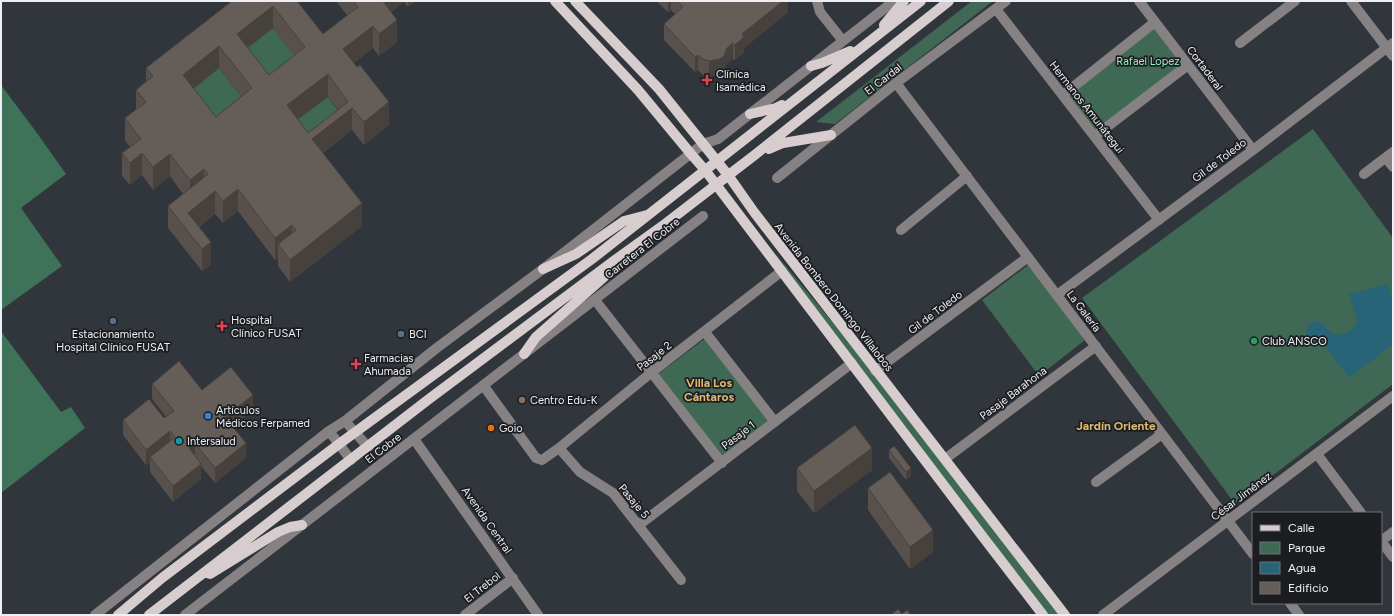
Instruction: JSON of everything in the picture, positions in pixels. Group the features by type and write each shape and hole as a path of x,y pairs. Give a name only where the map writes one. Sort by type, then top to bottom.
{"main road":[{"path":"555,1 642,95 706,170 1043,615"},
{"name":"Avenida Bombero Domingo Villalobos","path":"575,1 659,89 717,161 875,371 1065,615"},
{"path":"811,66 836,58 873,38 904,1"},
{"path":"118,615 162,578 339,444 592,259 921,1"},
{"path":"149,615 429,399 756,154 950,1"},
{"path":"750,114 776,108 795,99"},
{"path":"756,154 783,142 831,135"},
{"path":"543,269 576,254 624,221 649,214"},
{"path":"524,354 536,337 604,277 615,260"},
{"path":"187,586 226,565 278,532 290,526 302,525"}],"street":[{"path":"817,1 820,12 842,41"},
{"path":"95,615 438,347 543,269 703,144 718,139 894,1"},
{"name":"El Cardal","path":"777,178 896,83 1006,1"},
{"name":"Cortaderal","path":"1139,1 1253,150"},
{"path":"1240,43 1295,1"},
{"path":"1351,1 1391,49"},
{"name":"Hermanos Amunátegui","path":"996,9 1159,220"},
{"path":"1063,94 1155,22"},
{"name":"Gil de Toledo","path":"1057,295 1391,49"},
{"path":"1095,136 1188,64"},
{"name":"La Galería","path":"896,83 1252,553"},
{"path":"1364,174 1390,155 1393,167"},
{"path":"900,230 967,176"},
{"name":"Carretera El Cobre","path":"595,300 703,216"},
{"name":"Gil de Toledo","path":"875,371 1028,256"},
{"name":"Pasaje 2","path":"483,385 536,458 540,460 544,459 652,372 782,271"},
{"path":"595,300 722,463"},
{"name":"El Cobre","path":"185,615 595,300"},
{"path":"705,332 775,422"},
{"name":"Pasaje Barahona","path":"945,459 1096,346"},
{"name":"Pasaje 1","path":"639,525 852,363"},
{"name":"César Jiménez","path":"1103,615 1393,396"},
{"path":"345,421 368,447"},
{"path":"329,432 351,460"},
{"path":"1096,482 1162,434"},
{"name":"Avenida Central","path":"414,439 538,615"},
{"name":"Pasaje 5","path":"559,448 580,472 611,490 681,580"},
{"path":"1317,454 1360,512"},
{"path":"1382,540 1393,532"},
{"path":"1382,542 1393,557"},
{"name":"El Trebol","path":"465,615 513,578"},
{"path":"1291,604 1297,614"}],"green space":[{"path":"972,1 993,1 835,124 816,122"},
{"name":"Rafael Lopez","path":"1155,26 1184,64 1095,131 1067,95"},
{"path":"273,28 305,69 269,98 237,56"},
{"path":"219,68 252,110 216,139 183,97"},
{"path":"1,85 66,174 21,208 62,266 1,310"},
{"path":"328,97 348,125 308,155 287,127"},
{"name":"Club ANSCO","path":"1313,129 1393,238 1393,384 1235,504 1082,298"},
{"path":"738,215 744,216 879,378 1064,615 1043,615 907,428"},
{"path":"1028,265 1085,340 1039,376 982,300"},
{"path":"1,331 61,412 71,407 85,428 1,493"},
{"path":"707,337 772,420 722,459 657,375"}],"water":[{"name":"Club ANSCO","path":"1388,284 1393,303 1393,344 1349,378 1324,344 1317,345 1310,340 1307,336 1307,327 1314,322 1320,322 1333,334 1348,332 1357,320 1349,294"}],"building":[{"path":"232,1 297,1 323,34 358,7 353,1 383,1 397,20 379,34 373,26 343,49 357,67 360,65 389,102 364,122 352,108 312,139 362,203 290,260 278,244 296,230 292,225 275,238 238,189 223,201 215,191 188,213 211,242 202,249 168,206 208,174 204,169 190,180 170,154 153,167 142,153 130,163 122,153 141,139 125,118 146,102 136,90 153,76 146,68","holes":["273,6 305,47 269,75 237,34","219,46 252,88 216,117 183,75","328,74 348,102 308,133 287,105"]},
{"path":"677,1 783,1 742,34 744,37 735,45 733,43 727,48 724,56 720,59 709,61 698,55 695,57 664,24 683,7"},
{"name":"Intersalud","path":"179,361 202,390 231,367 253,395 225,417 246,443 215,468 195,443 189,448 201,464 173,486 150,457 175,437 170,431 146,450 123,420 149,399 164,418 174,411 152,384"},
{"path":"855,425 872,448 814,491 797,468"},
{"path":"894,446 911,468 906,472 889,450"},
{"path":"890,472 933,530 910,547 868,488"},
{"path":"898,609 902,614 907,610 911,615 891,615"}],"place":[{"name":"Clínica Isamédica","path":"707,80"},
{"name":"Estacionamiento Hospital Clínico FUSAT","path":"113,321"},
{"name":"Hospital Clínico FUSAT","path":"222,326"},
{"name":"BCI","path":"401,334"},
{"name":"Club ANSCO","path":"1254,341"},
{"name":"Farmacias Ahumada","path":"356,364"},
{"name":"Centro Edu-K","path":"522,400"},
{"name":"Artículos Médicos Ferpamed","path":"208,416"},
{"name":"Goio","path":"491,428"},
{"name":"Intersalud","path":"179,441"}],"district":[{"name":"Villa Los Cántaros","path":"709,390"},
{"name":"Jardín Oriente","path":"1116,426"}]}
